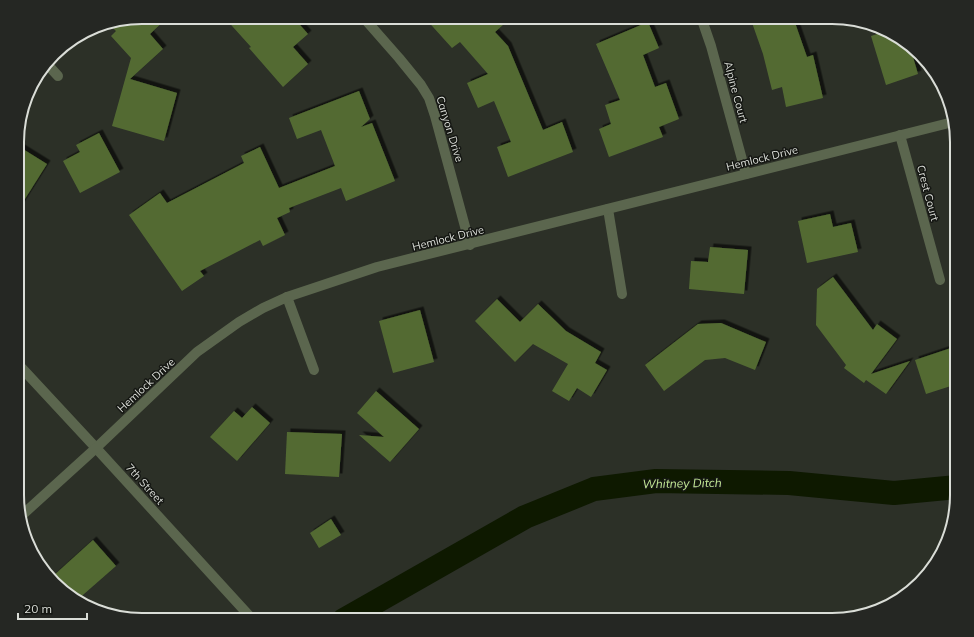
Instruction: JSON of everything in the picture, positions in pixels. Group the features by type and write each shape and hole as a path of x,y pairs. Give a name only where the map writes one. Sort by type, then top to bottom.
{"street":[{"name":"Canyon Drive","path":"369,24 422,85 429,98 438,124 470,244"},
{"name":"Alpine Court","path":"703,24 711,46 746,174"},
{"path":"50,67 58,76"},
{"name":"Hemlock Drive","path":"25,513 197,352 239,322 263,308 287,298 377,267 948,123"},
{"name":"Crest Court","path":"900,135 940,280"},
{"path":"608,209 622,294"},
{"path":"287,298 314,370"},
{"name":"7th Street","path":"24,370 247,613"}],"building":[{"path":"161,24 150,34 163,49 130,79 177,93 164,141 112,126 131,58 111,36 116,31 113,28 126,25"},
{"path":"230,24 299,24 308,34 293,47 308,64 283,87 249,48 251,47"},
{"path":"430,24 504,24 495,32 508,46 543,130 562,122 573,152 508,177 497,147 511,142 494,101 478,108 467,83 488,74 460,42 452,48"},
{"path":"643,24 649,24 659,48 643,55 655,87 666,83 679,119 659,127 663,137 609,157 599,129 611,124 605,105 620,100 596,44"},
{"path":"752,24 795,24 807,57 813,55 823,98 786,107 782,87 772,90 763,54"},
{"path":"879,34 884,36 910,53 913,56 918,74 886,85 871,36"},
{"path":"359,91 370,119 361,127 372,123 395,181 346,201 341,188 289,208 290,212 277,218 285,235 263,246 260,240 200,271 204,276 182,291 129,215 160,193 167,203 244,163 241,156 260,147 279,188 335,166 321,130 297,139 289,118"},
{"path":"99,133 120,172 80,193 63,161 80,152 76,145"},
{"path":"24,150 47,164 24,200"},
{"path":"830,214 833,227 851,223 858,252 807,263 798,221"},
{"path":"710,247 748,250 744,294 689,289 691,261 708,262"},
{"path":"833,277 873,330 877,324 897,339 871,374 910,361 886,394 866,380 864,383 844,368 846,365 816,325 817,289"},
{"path":"497,299 520,322 538,304 566,331 601,352 595,363 607,370 591,397 577,388 569,401 552,391 568,364 533,344 515,362 475,321"},
{"path":"420,310 434,362 393,373 379,321"},
{"path":"721,323 766,342 755,370 725,358 705,360 664,391 645,365 698,324"},
{"path":"950,348 950,386 926,394 915,360"},
{"path":"376,391 419,429 390,462 359,435 384,437 357,413"},
{"path":"252,407 270,423 237,461 210,437 234,411 242,418"},
{"path":"287,432 342,434 339,477 285,474"},
{"path":"331,519 341,535 319,548 310,533"},
{"path":"93,540 116,566 82,596 70,589 55,574"}],"waterway":[{"name":"Whitney Ditch","path":"356,613 525,517 594,489 656,481 789,483 894,493 950,488"}]}
